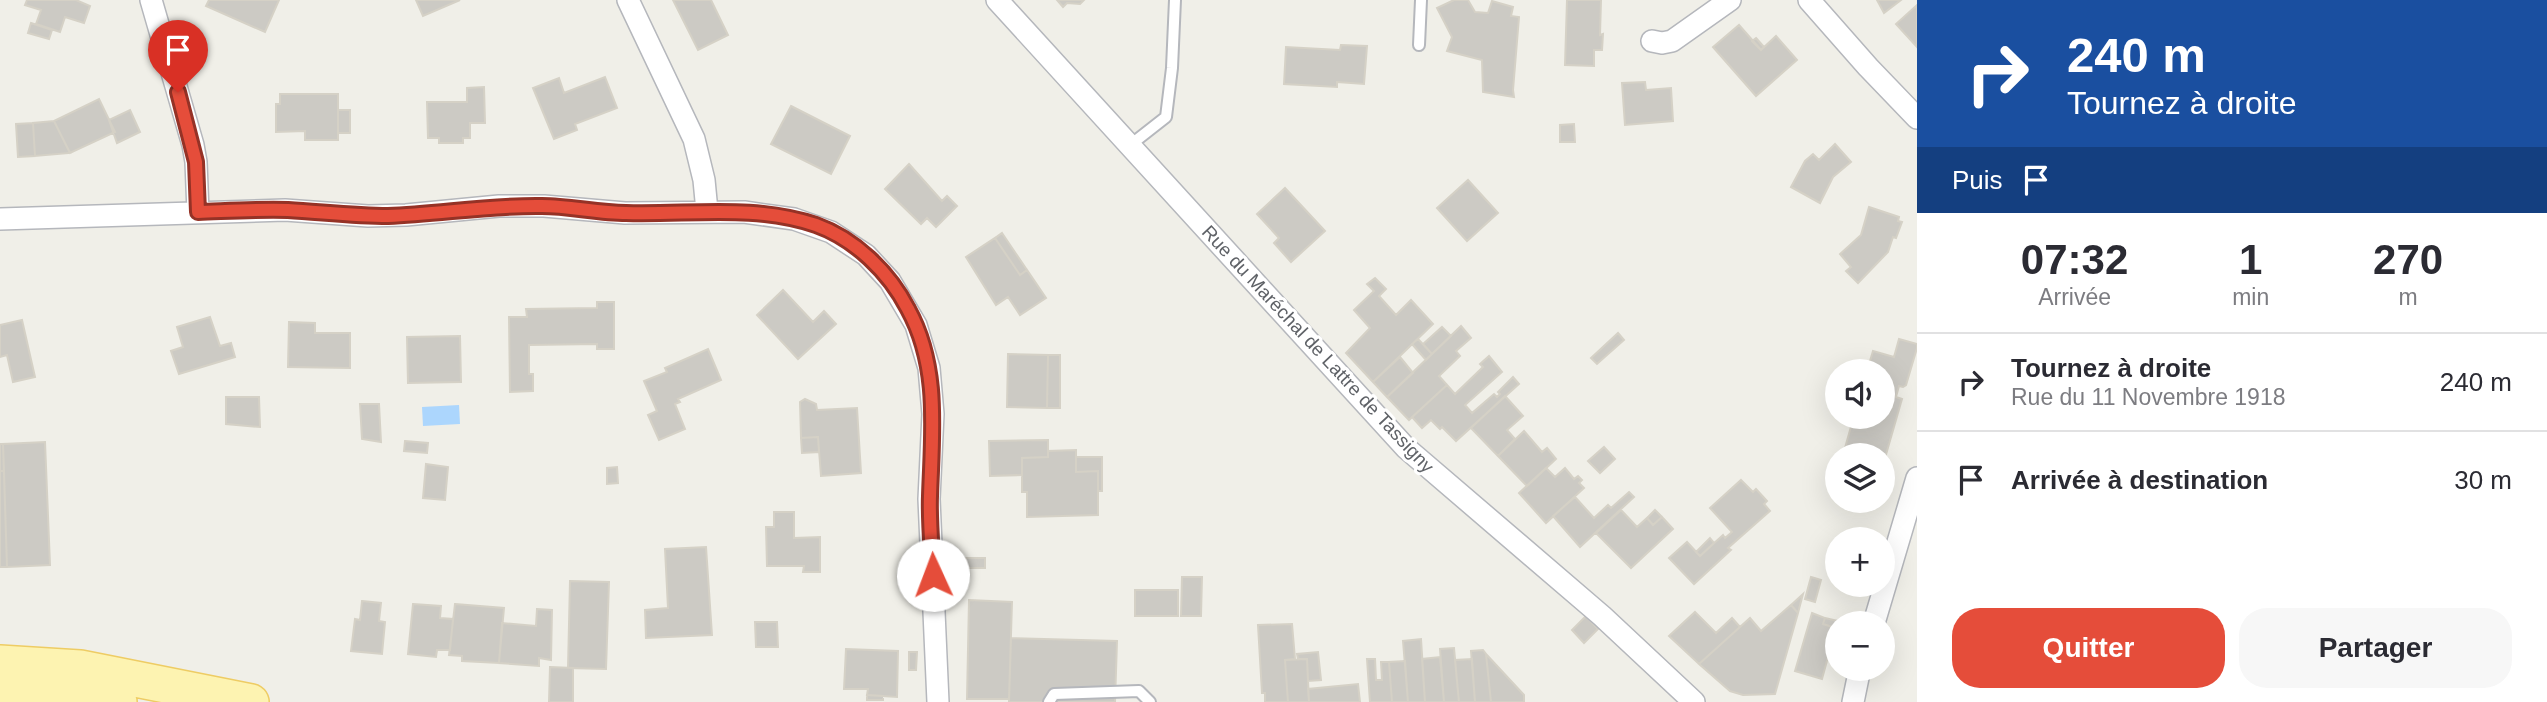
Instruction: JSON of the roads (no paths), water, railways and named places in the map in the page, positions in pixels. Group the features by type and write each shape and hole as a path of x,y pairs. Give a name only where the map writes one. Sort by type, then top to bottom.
{"main road":[{"path":"0,663 65,666 134,690"},
{"path":"0,692 134,690 251,702"}],"street":[{"path":"151,0 196,162 198,212"},
{"path":"628,0 694,139 704,180 707,211"},
{"name":"Rue du Maréchal de Lattre de Tassigny","path":"997,0 1406,448 1602,616 1694,702"},
{"path":"1652,41 1672,41 1730,0"},
{"path":"1810,0 1917,118"},
{"path":"0,219 285,210 380,216 433,214 499,206 570,207 625,213 707,211 773,215 831,232 866,255 890,281 909,310 924,347 932,391 929,499 938,702"},
{"path":"1878,611 1917,478"},
{"path":"1853,702 1857,681"}],"lane":[{"path":"1129,146 1166,117 1172,68 1175,0"},
{"path":"1419,45 1421,0"},
{"path":"1049,702 1054,694 1139,691 1150,702"}],"water":[{"path":"459,405 460,424 423,426 422,407"}]}
